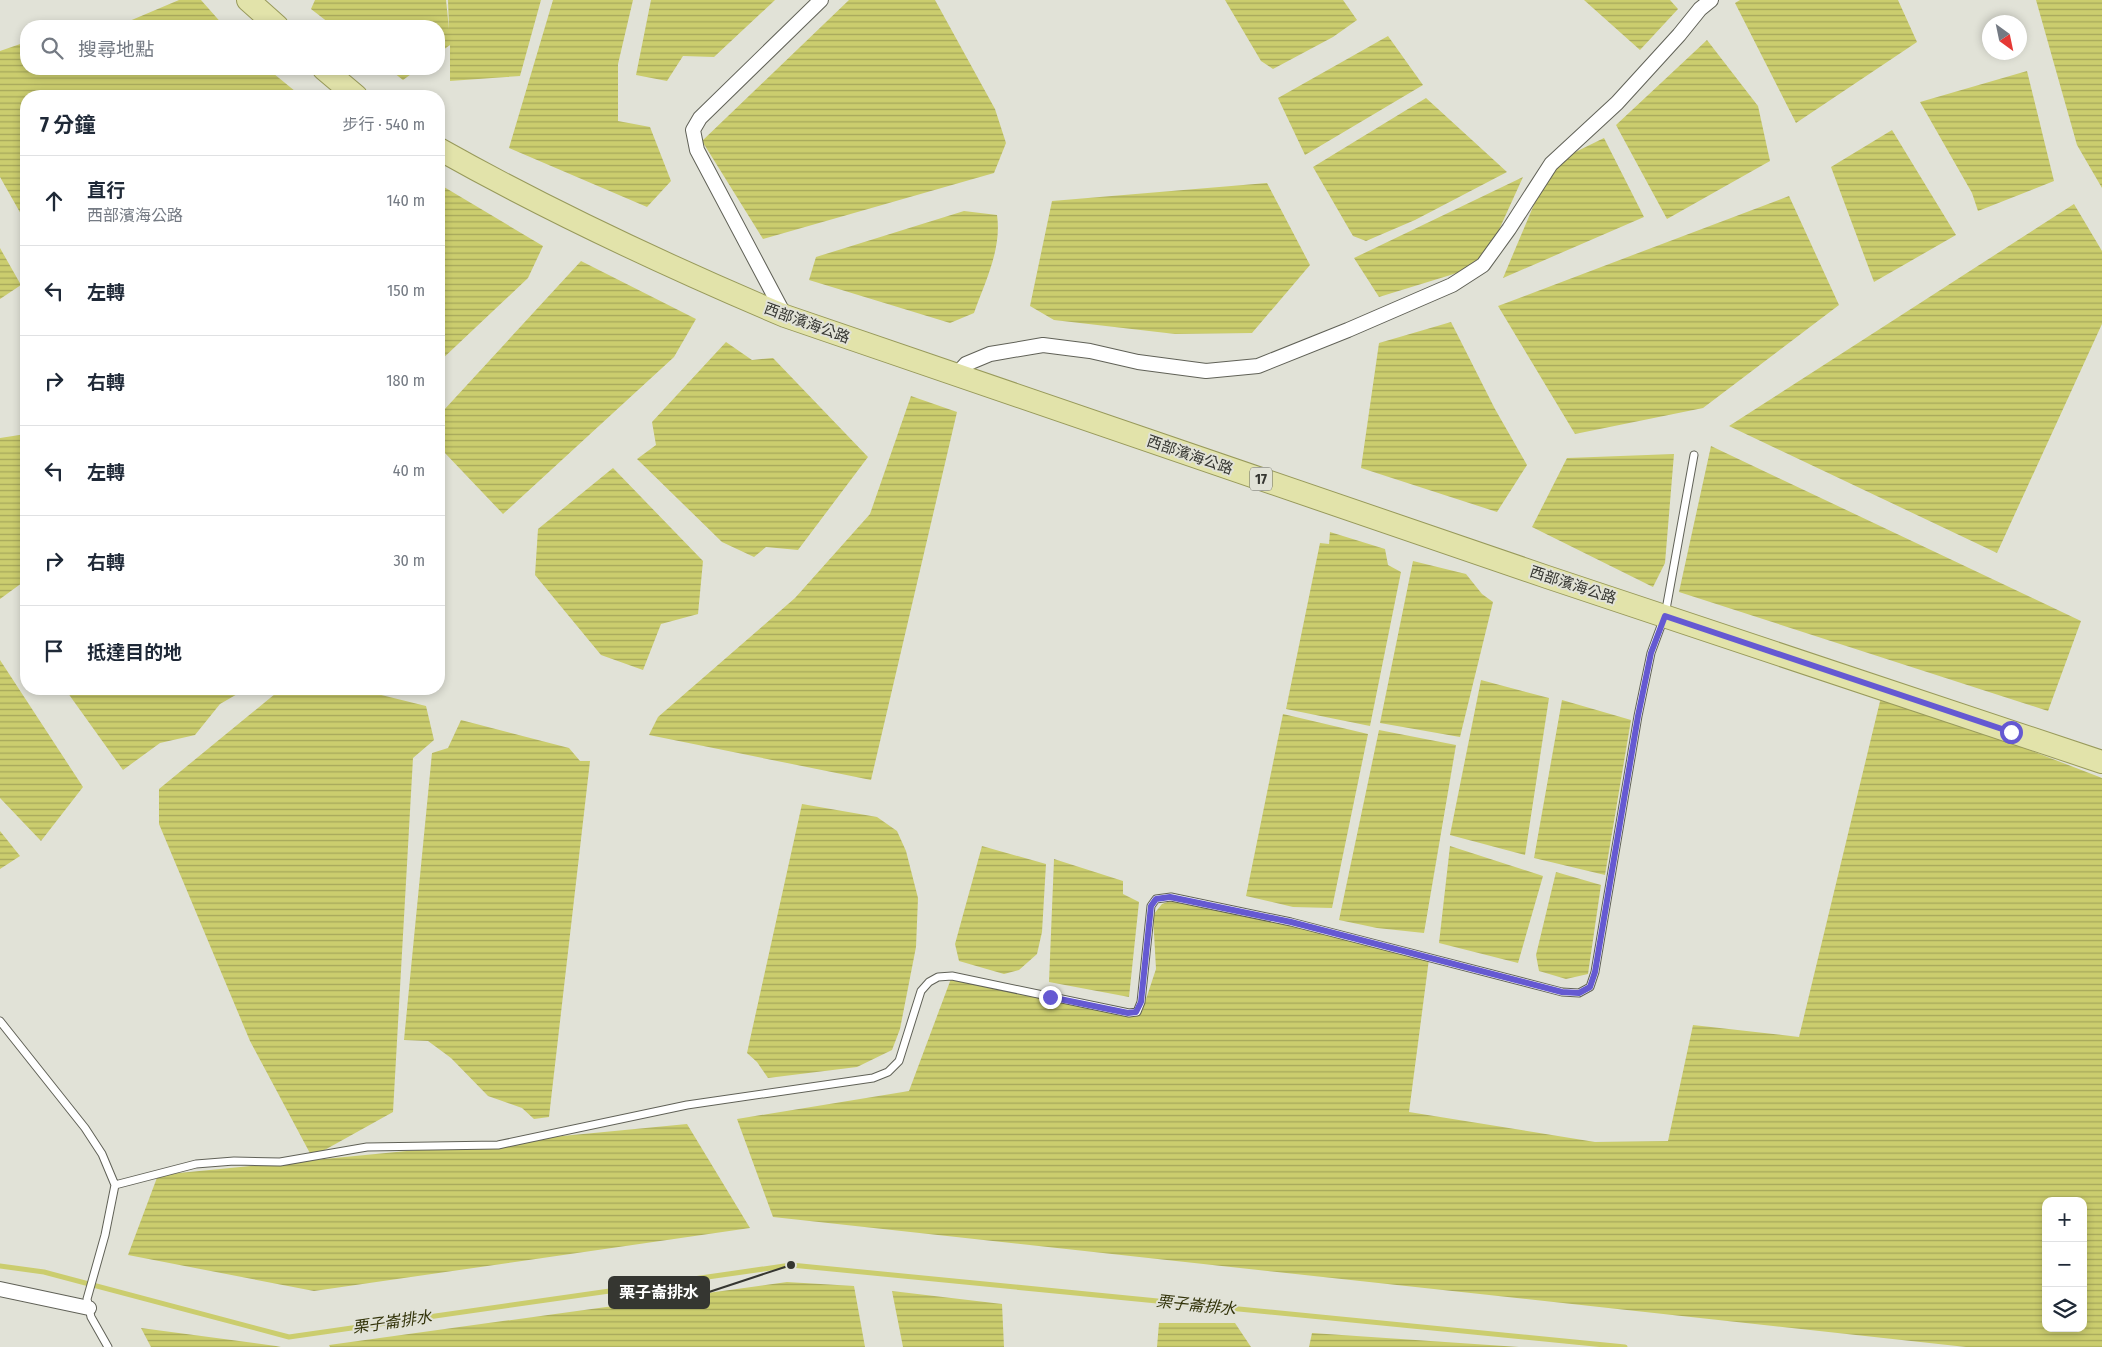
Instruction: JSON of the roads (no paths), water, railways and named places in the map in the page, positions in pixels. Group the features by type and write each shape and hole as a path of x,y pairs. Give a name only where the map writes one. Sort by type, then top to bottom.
{"main road":[{"path":"248,0 270,20"},
{"path":"331,75 349,90"},
{"name":"西部濱海公路","path":"445,152 502,185 679,272 785,316 1665,616 2102,762"}],"street":[{"path":"785,316 697,150 692,130 700,118 821,0"},
{"path":"956,375 966,364 990,354 1043,345 1206,371 1258,366 1452,285 1482,266 1509,229 1550,164 1617,103 1679,36 1700,9 1711,0"},
{"path":"0,1289 88,1304"}],"lane":[{"path":"115,1185 196,1164 234,1161 280,1162 367,1147 498,1145 687,1105 873,1078 888,1072 899,1060 920,991 929,982 938,977 952,976 1128,1013 1136,1012 1141,1002 1151,906 1156,899 1170,897 1291,922 1562,992 1579,993 1590,987 1595,972 1638,716 1651,653 1665,616 1694,455"},
{"path":"0,1021 85,1128 102,1154 115,1185 88,1304 91,1317 108,1347"}],"waterway":[{"name":"栗子崙排水","path":"0,1266 44,1272 289,1337 791,1265 1625,1347"}],"place":[{"name":"栗子崙排水","path":"791,1265"}]}
